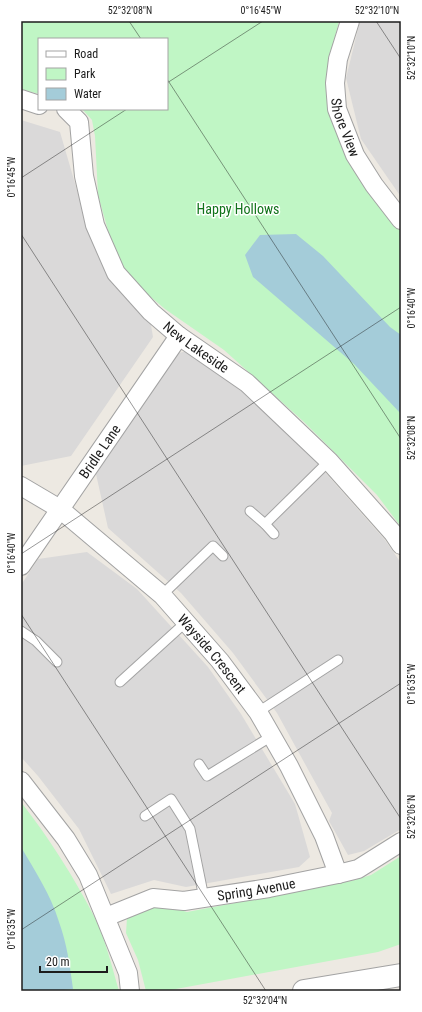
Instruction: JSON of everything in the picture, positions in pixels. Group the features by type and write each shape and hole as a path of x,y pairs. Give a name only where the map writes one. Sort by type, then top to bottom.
{"street":[{"name":"Shore View","path":"350,21 338,58 334,83 337,109 355,155 374,185 401,220"},
{"path":"21,99 38,105"},
{"name":"New Lakeside","path":"67,110 79,122 84,176 94,225 116,273 151,312 179,336 247,383 330,461 393,533 401,545"},
{"name":"Bridle Lane","path":"21,566 179,336"},
{"name":"Wayside Crescent","path":"21,486 60,509 162,596 220,660 258,712 289,766 324,836 338,874"},
{"path":"21,781 66,839 88,875 128,973 130,991"},
{"name":"Spring Avenue","path":"106,917 153,898 184,901 269,888 358,869 401,842"},
{"path":"304,991 401,975"}],"lane":[{"path":"265,524 330,461"},
{"path":"250,511 274,534"},
{"path":"162,596 213,546 223,556"},
{"path":"120,682 186,622"},
{"path":"21,631 36,641 57,662"},
{"path":"258,712 338,660"},
{"path":"199,764 207,776 272,736"},
{"path":"145,816 171,799 190,829 204,898"}],"shaded area":[{"path":"360,21 401,22 401,197 361,139 346,78"},
{"path":"21,120 60,132 88,228 108,277 151,325 153,337 71,456 21,466"},
{"path":"188,351 242,389 308,453 385,540 401,563 401,829 364,851 348,855 329,821 332,813 277,713 233,653 181,593 108,528 96,474 178,353"},
{"path":"87,552 137,589 208,667 241,714 295,804 310,857 299,867 186,887 154,880 111,894 79,829 38,776 21,757 21,585 38,559"}],"green space":[{"name":"Happy Hollows","path":"21,21 339,21 333,44 329,77 386,213 401,231 401,527 377,495 304,422 224,350 165,309 140,288 121,264 109,234 98,195 95,136 92,120 83,110 168,110 168,38 38,38 38,94 21,89"},
{"path":"21,802 61,858 95,918 106,945 119,991 21,991"},
{"path":"401,856 401,944 378,952 165,991 146,991 138,960 126,933 127,918 161,904 187,912 351,881 371,875"}],"water":[{"name":"Happy Hollows","path":"296,234 323,256 390,327 401,335 401,414 354,364 253,277 245,255 260,235"},
{"path":"21,847 42,883 56,912 66,947 73,989 54,991 21,991"}]}
